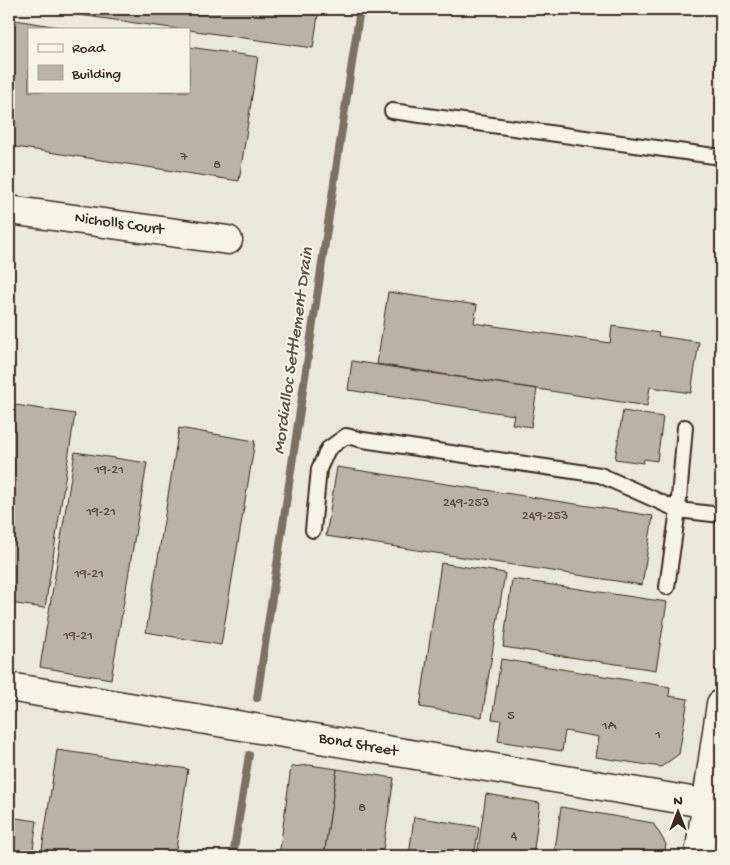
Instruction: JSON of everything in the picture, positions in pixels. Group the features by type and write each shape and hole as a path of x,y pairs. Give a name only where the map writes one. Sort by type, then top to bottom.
{"street":[{"name":"Nicholls Court","path":"9,210 228,240"},
{"name":"Bond Street","path":"9,687 714,805"},
{"path":"699,856 714,805 721,704"}],"lane":[{"path":"392,111 721,157"},
{"path":"667,587 678,510 685,427"},
{"path":"313,530 319,470 328,449 346,436 600,475 678,510 721,516"}],"building":[{"path":"37,9 319,9 313,48 190,30 190,28 171,28"},
{"path":"9,19 65,28 28,28 28,92 190,92 190,47 258,57 239,181 9,146"},
{"path":"388,292 477,305 474,323 610,343 612,326 659,333 658,336 699,342 691,393 650,387 647,406 377,364"},
{"path":"352,361 537,389 531,427 512,424 514,415 348,390"},
{"path":"9,404 75,414 45,608 9,603"},
{"path":"623,411 663,417 657,461 644,459 643,463 615,459"},
{"path":"179,428 255,441 221,645 146,632"},
{"path":"75,452 147,463 111,679 40,667"},
{"path":"337,467 653,516 642,585 326,536"},
{"path":"441,563 505,573 482,717 420,707"},
{"path":"512,579 667,602 656,670 503,647"},
{"path":"501,659 670,687 669,696 688,699 679,754 661,767 596,757 599,737 565,731 562,751 498,741 501,720 492,719"},
{"path":"57,750 188,769 175,856 41,856"},
{"path":"309,765 337,769 324,856 279,856 291,767"},
{"path":"337,769 394,778 382,856 324,856"},
{"path":"486,794 540,803 533,856 477,856"},
{"path":"561,807 653,823 666,844 664,856 554,856"},
{"path":"9,817 37,821 32,856 9,856"},
{"path":"414,817 479,827 474,856 409,856"}],"waterway":[{"name":"Mordialloc Settlement Drain","path":"257,698 360,9"},
{"name":"Mordialloc Settlement Drain","path":"233,856 249,755"}]}
